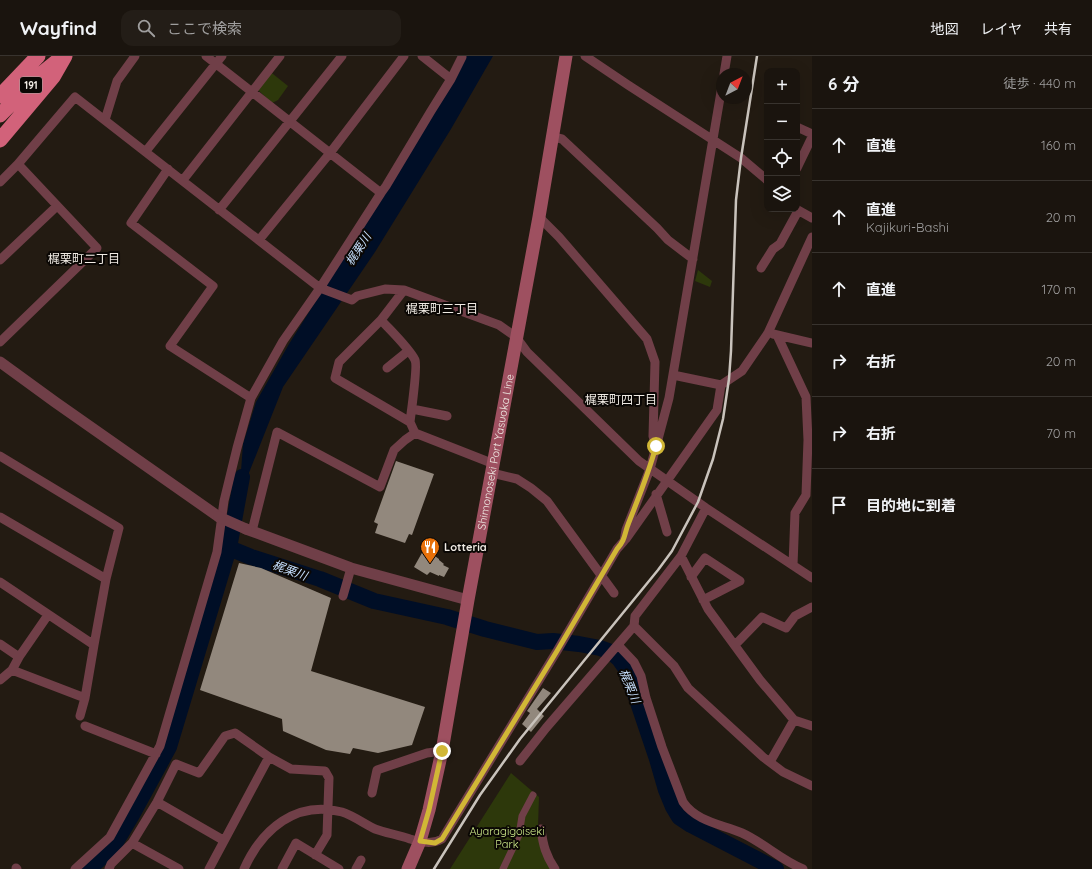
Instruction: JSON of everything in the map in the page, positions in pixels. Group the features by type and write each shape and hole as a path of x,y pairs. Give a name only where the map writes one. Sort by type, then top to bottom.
{"highway":[{"name":"191","path":"0,115 41,74 64,56"},
{"path":"0,140 53,77 64,56"},
{"name":"191","path":"0,96 33,61"},
{"path":"0,82 33,61"}],"main road":[{"name":"Shimonoseki Port Yasuoka Line","path":"408,869 420,841 429,810 442,751 468,600 539,216 566,56"}],"street":[{"path":"105,120 117,80 135,56"},
{"path":"206,56 381,193"},
{"path":"146,151 222,56"},
{"path":"183,180 280,56"},
{"path":"219,210 342,56"},
{"path":"259,240 330,153 404,56"},
{"path":"422,56 451,79"},
{"path":"585,56 713,139 741,158 764,177"},
{"path":"725,68 727,56"},
{"path":"75,869 110,837 160,746 217,552 224,501 251,398 283,341 320,288 386,186 451,79 462,57"},
{"path":"0,182 18,164 75,97 320,288 352,300 357,296 384,290 404,290 499,325 516,337 527,352 624,447 650,469 812,578"},
{"path":"624,541 626,530 650,469 669,398 719,104"},
{"path":"800,129 812,136 800,162"},
{"path":"553,137 562,139 668,240 692,259"},
{"path":"0,342 97,248 18,164"},
{"path":"168,169 131,223 213,286 170,346 251,398"},
{"path":"0,260 57,206"},
{"path":"761,268 773,249 780,244 796,212"},
{"path":"800,212 812,218"},
{"path":"539,216 647,339 655,362 653,436 656,446"},
{"path":"673,375 721,385 742,371 768,333 812,237"},
{"path":"404,290 381,320 339,362 335,378 410,422 415,432 517,479 532,488 547,501 614,593"},
{"path":"381,320 408,350 416,362 410,422"},
{"path":"768,333 812,343"},
{"path":"777,335 806,397 810,441 809,497 795,513 793,565"},
{"path":"386,368 408,350"},
{"path":"0,362 61,407 219,517 249,530 351,568 468,600"},
{"path":"244,869 257,846 277,824 294,815 311,810 344,812 377,830 420,841 435,843 442,839 558,650 617,549 636,526 656,494 668,480 717,410 721,385"},
{"path":"412,409 447,416"},
{"path":"249,530 277,432 380,487 394,450 415,432"},
{"path":"1,460 119,528 106,579 85,698 80,716"},
{"path":"656,494 667,532"},
{"path":"520,761 546,728 634,626 634,616 681,556 706,508"},
{"path":"0,517 106,579"},
{"path":"681,556 708,609 760,680 794,720 812,726"},
{"path":"691,577 705,558 740,581 703,600"},
{"path":"343,596 351,568"},
{"path":"0,582 94,645"},
{"path":"735,645 762,617 786,628 795,616 812,607"},
{"path":"0,680 12,670 19,657 48,615"},
{"path":"634,626 674,666 688,688 703,702 770,762 783,772 812,786"},
{"path":"0,644 19,657"},
{"path":"617,646 634,662 641,676 646,698 662,747 683,802 688,809 694,814 712,823 741,833 768,847 785,860 803,869"},
{"path":"12,670 85,698"},
{"path":"770,762 794,720"},
{"path":"85,726 156,754"},
{"path":"110,869 111,864 132,843 157,802 176,764 199,773 225,736 235,733 268,757 291,769 326,771 329,778 327,835 315,855"},
{"path":"372,793 378,770 427,753 442,751"},
{"path":"209,869 268,757"},
{"path":"503,869 519,835 522,816 533,795"},
{"path":"157,802 223,840"},
{"path":"541,829 543,846 555,869"},
{"path":"132,843 179,869"},
{"path":"282,869 296,843 339,869"},
{"path":"356,869 361,860"}],"green space":[{"path":"268,70 288,86 278,100 272,103 257,89"},
{"path":"698,270 712,281 710,287 695,281"},
{"name":"Ayaragigoiseki Park","path":"511,773 539,797 538,826 553,869 450,869"}],"water":[{"path":"465,56 493,56 451,129 375,252 283,387 239,498 243,444 256,402 289,344 449,88"}],"building":[{"path":"396,461 434,474 412,535 409,534 405,543 375,533 378,524 374,522"},
{"name":"Lotteria","path":"423,551 431,556 432,554 444,564 443,565 449,568 444,577 430,572 427,575 414,567"},
{"path":"239,563 261,568 331,598 311,671 425,707 412,745 378,753 353,748 350,754 326,750 283,731 282,719 200,690"},
{"path":"543,688 551,693 537,709 544,716 531,732 522,724 530,713 527,711"}],"waterway":[{"path":"89,869 113,847 169,747 229,548 242,477"},
{"name":"梶栗川","path":"229,548 251,557 320,579 374,601 447,617 485,629 537,642 553,641 579,644 600,648 611,652 619,659 626,669 666,790 679,817 691,825 776,869"}],"railway":[{"path":"434,869 480,795 520,739 672,551 698,502 713,459 723,419 729,379 736,200 757,56"}],"place":[{"name":"Lotteria","path":"430,564"}],"district":[{"name":"梶栗町二丁目","path":"84,258"},
{"name":"梶栗町三丁目","path":"442,308"},
{"name":"梶栗町四丁目","path":"621,399"}],"route":[{"path":"442,751 429,810 420,841 435,843 442,839 557,651 617,549 624,541 626,530 650,469 656,446"}]}
